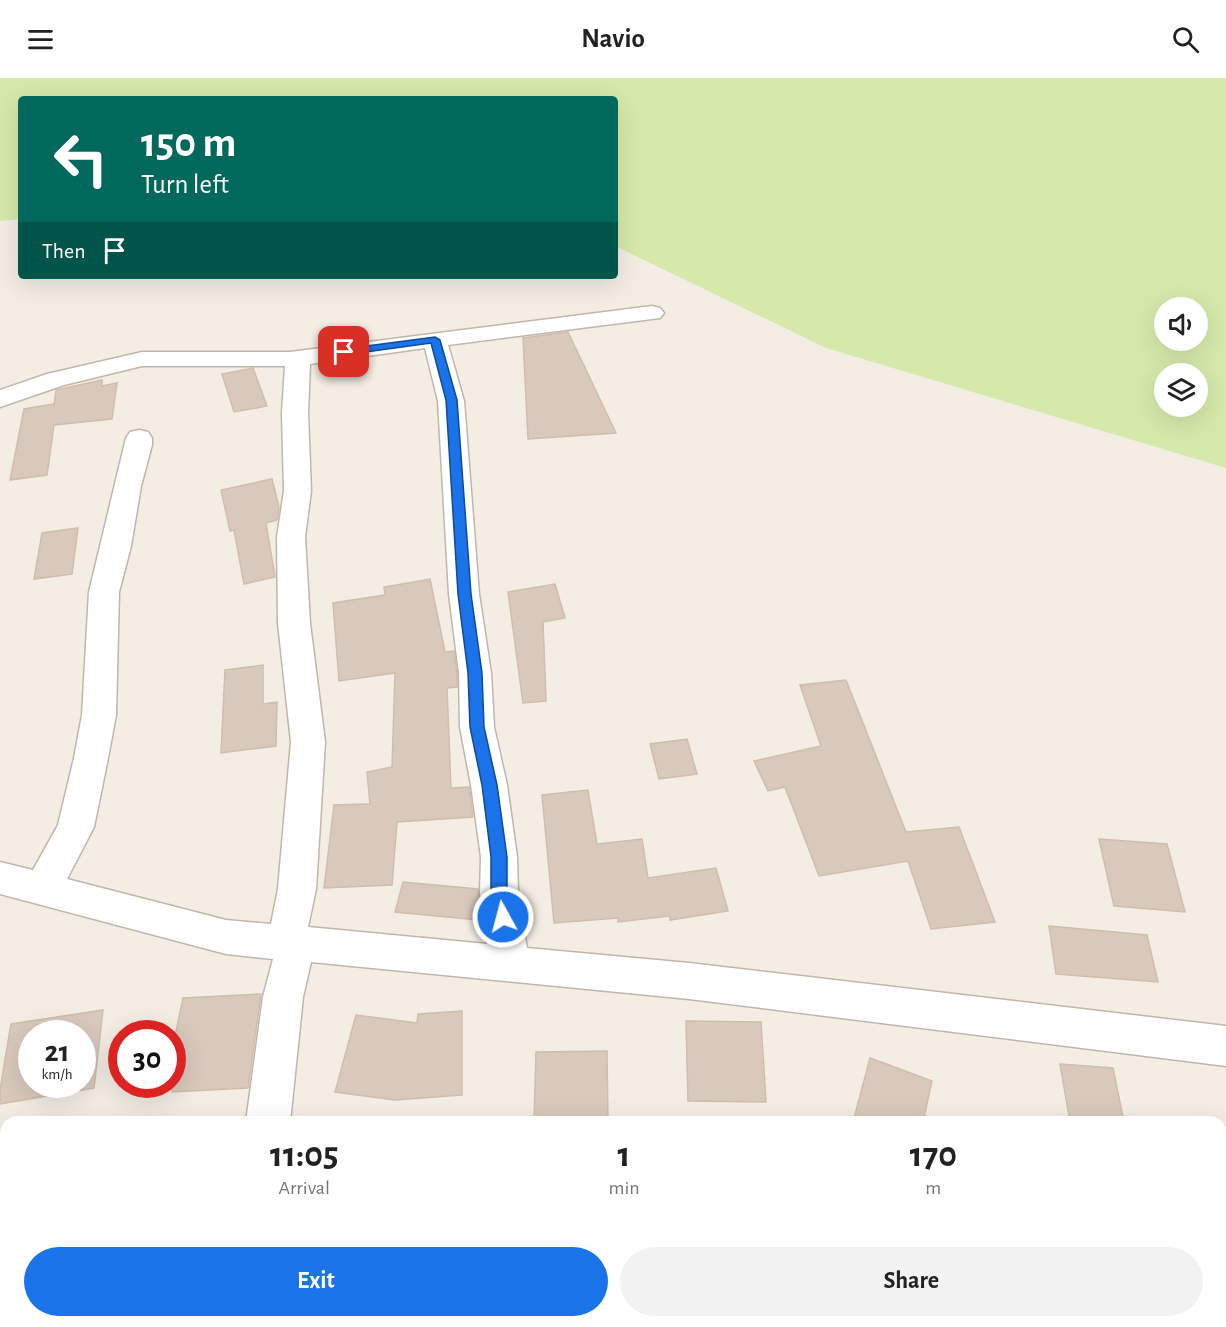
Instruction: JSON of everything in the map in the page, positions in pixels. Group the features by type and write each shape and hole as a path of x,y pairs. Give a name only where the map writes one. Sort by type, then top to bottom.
{"street":[{"path":"0,399 56,379 142,359 298,358 652,314"},
{"path":"435,340 451,400 463,574 475,673 477,727 489,785 499,857 499,893 510,964"},
{"path":"269,1116 297,889 308,742 294,623 291,537 295,524 297,462 295,415 298,358"},
{"path":"42,889 76,827 91,758 99,715 104,592 139,438"},
{"path":"0,878 226,938 689,981 1226,1046"}],"green space":[{"path":"0,78 1226,78 1226,468 826,348 618,247 618,96 18,96 18,219 0,221"}],"building":[{"path":"568,332 616,433 528,439 523,338"},
{"path":"253,368 267,406 234,412 222,374"},
{"path":"102,380 102,386 117,383 112,419 54,425 47,475 10,480 24,409 54,404 54,406 56,390"},
{"path":"272,479 279,507 277,520 266,523 275,577 244,584 234,530 230,531 221,490"},
{"path":"78,528 72,574 34,579 42,533"},
{"path":"430,579 445,652 454,651 457,673 457,687 447,688 451,788 469,787 473,817 397,822 392,885 324,888 334,805 370,804 367,772 392,767 395,673 339,681 333,603 385,595 384,587"},
{"path":"555,584 565,618 543,622 546,701 523,703 508,592"},
{"path":"263,665 263,704 277,702 276,746 221,753 225,670"},
{"path":"846,680 906,832 959,827 995,922 931,929 908,861 819,876 785,787 768,791 754,761 821,746 800,685"},
{"path":"687,739 697,774 659,779 650,744"},
{"path":"588,790 597,844 642,839 648,878 716,868 728,911 670,920 670,916 618,922 618,918 554,923 542,795"},
{"path":"1099,839 1167,844 1185,912 1114,906"},
{"path":"403,882 478,889 480,911 478,920 395,912"},
{"path":"1049,926 1147,935 1158,982 1056,974"},
{"path":"261,994 248,1088 186,1091 186,1020 178,1020 183,998"},
{"path":"103,1010 96,1071 96,1020 37,1020"},
{"path":"462,1011 462,1095 395,1100 335,1092 356,1015 417,1023 418,1014"},
{"path":"686,1021 761,1022 766,1102 688,1101"},
{"path":"18,1023 18,1098 35,1098 0,1104 0,1090 11,1024"},
{"path":"607,1051 608,1116 534,1116 536,1052"},
{"path":"870,1058 932,1081 924,1116 855,1116"},
{"path":"1060,1064 1113,1068 1123,1116 1069,1116"}],"route":[{"path":"344,352 435,340 445,374 451,400 464,594 475,673 477,727 489,785 499,857 499,893 503,917"}]}
